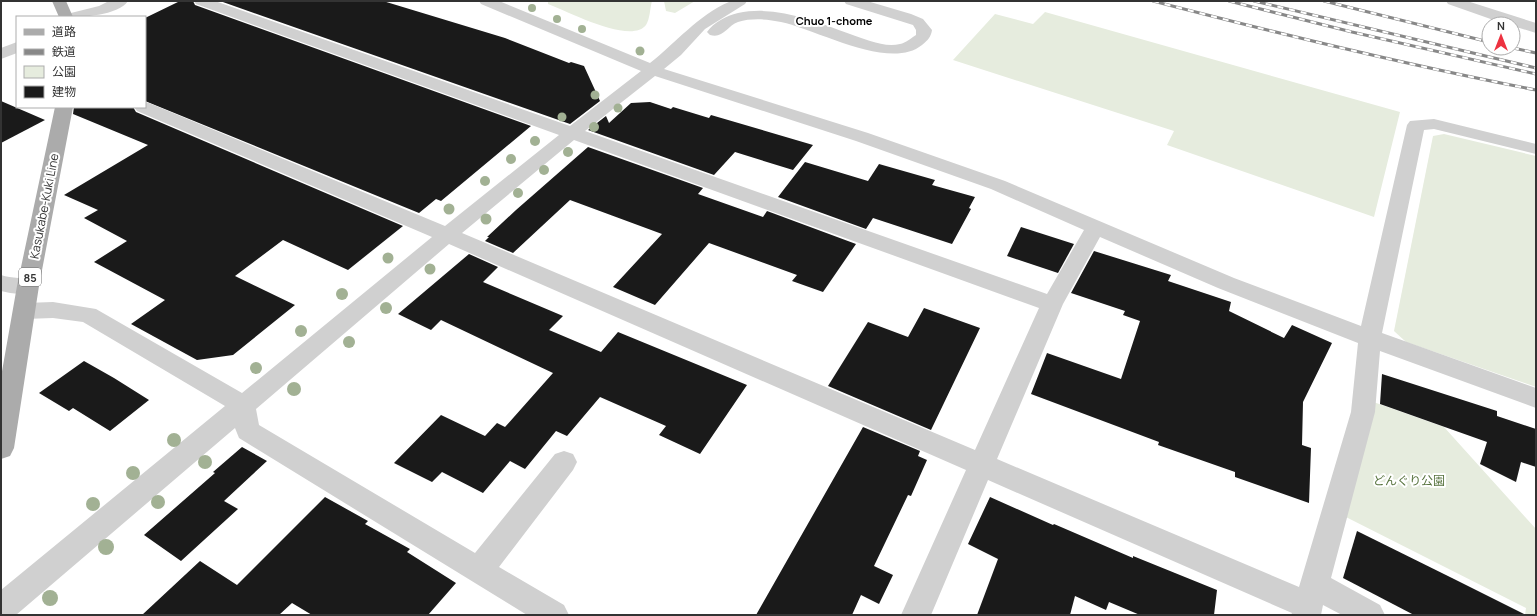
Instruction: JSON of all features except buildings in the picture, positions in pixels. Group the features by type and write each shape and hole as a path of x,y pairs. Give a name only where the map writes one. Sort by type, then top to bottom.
{"main road":[{"path":"60,1 66,16"},
{"name":"Kasukabe-Kuki Line","path":"1,448 28,286 64,108"}],"street":[{"path":"76,16 97,11 121,1"},
{"path":"201,1 1052,304"},
{"path":"486,1 652,70 862,137 972,175 1096,226 1226,283 1370,338 1536,398"},
{"path":"1,610 447,235 572,133 675,52 700,26 740,1"},
{"path":"675,52 710,35 733,20 782,12 859,42 884,48 903,49 924,36 924,30 918,22 906,17 850,1"},
{"path":"1453,1 1507,20 1536,28"},
{"path":"1,54 16,47"},
{"path":"145,108 447,235 981,464 1309,601 1370,615"},
{"path":"1309,601 1363,412 1370,338 1416,125 1434,124 1536,149"},
{"path":"916,615 1052,304 1096,226"},
{"path":"1,283 6,285 28,286"},
{"path":"25,311 52,310 88,315 243,405 248,431 479,572 554,615"},
{"path":"479,572 564,462"}],"green space":[{"path":"548,1 652,1 646,25 638,30 627,31 598,25 548,4"},
{"path":"664,1 695,1 675,13 666,11"},
{"path":"1045,12 1400,112 1374,217 1167,145 1174,131 953,60 995,14 1033,24"},
{"path":"1444,134 1536,156 1536,387 1406,342 1394,331 1433,136"},
{"name":"どんぐり公園","path":"1365,399 1444,427 1536,529 1536,615 1525,615 1526,608 1336,512"}],"railway":[{"path":"1153,1 1344,48 1536,90"},
{"path":"1229,1 1352,32 1536,74"},
{"path":"1254,1 1536,68"},
{"path":"1324,1 1481,40"},
{"path":"1521,50 1536,53"}],"district":[{"name":"Chuo 1-chome","path":"834,20"}]}
